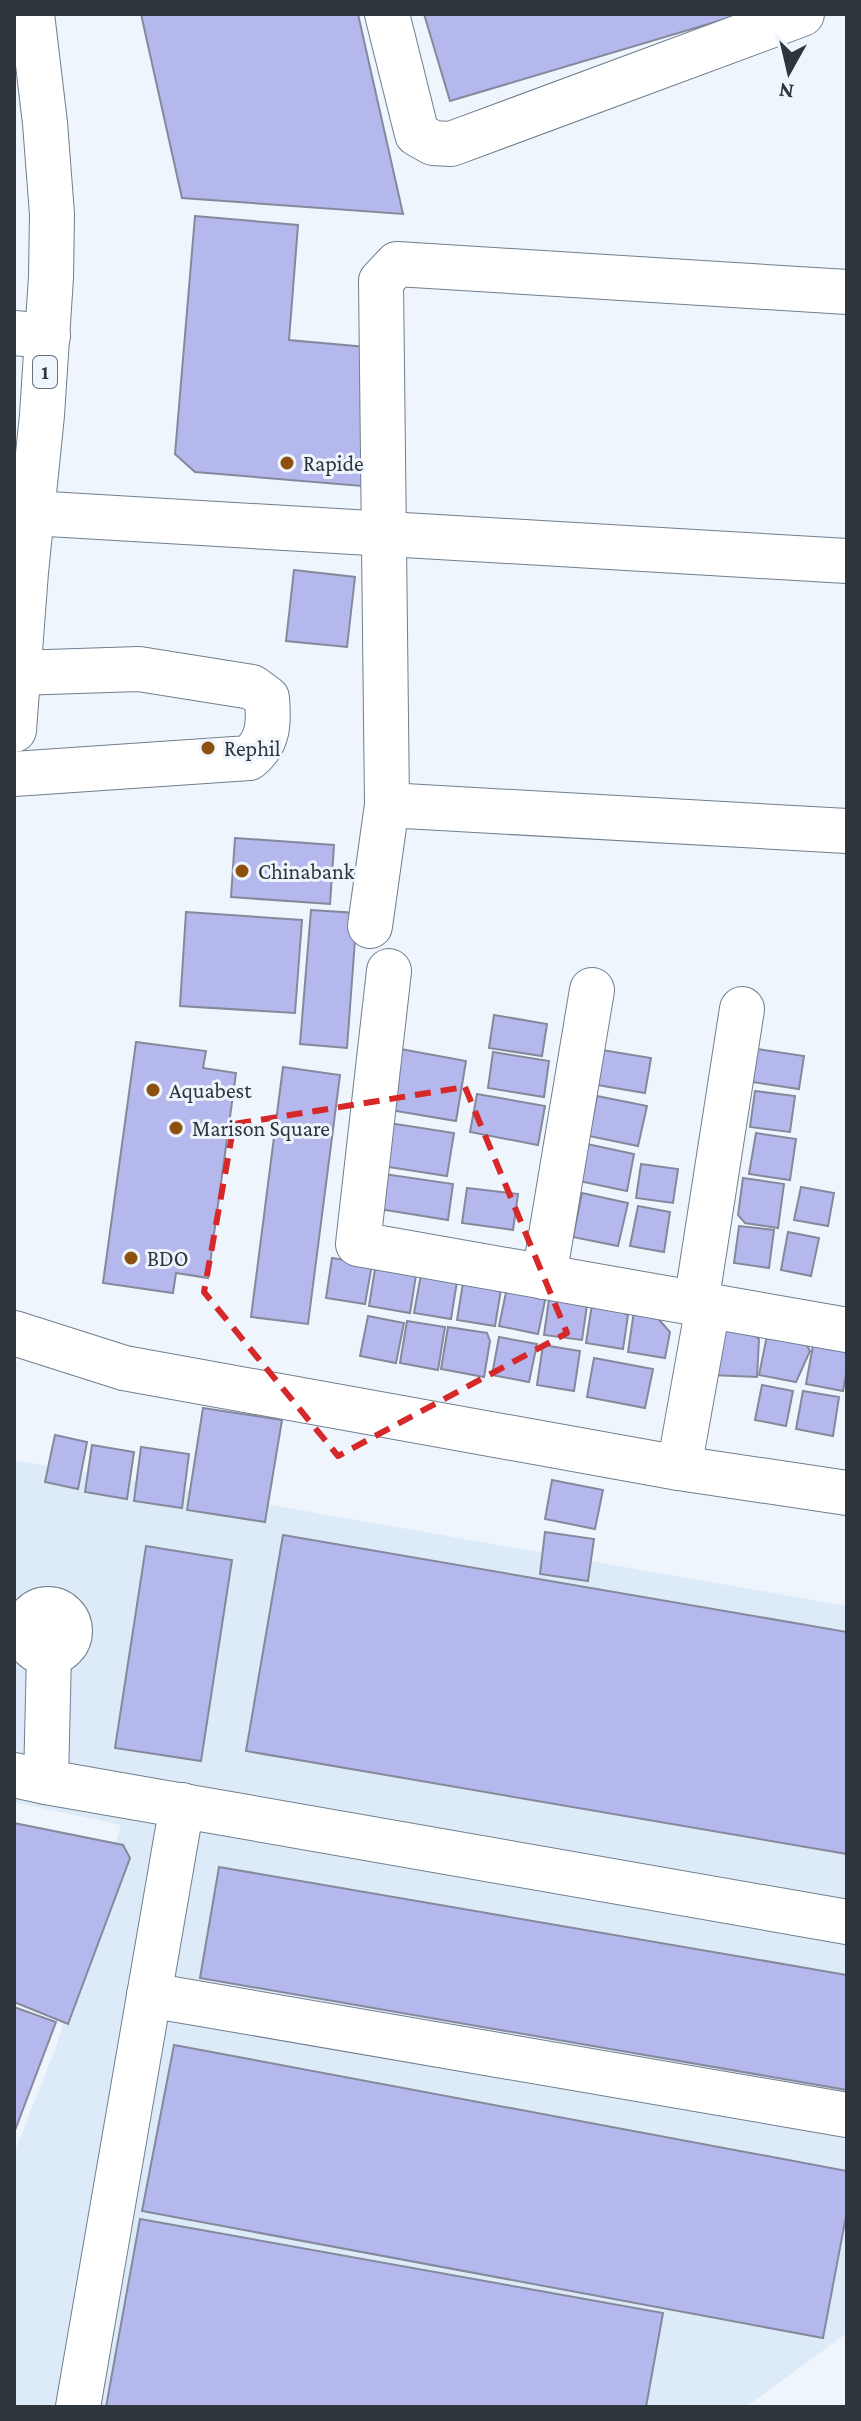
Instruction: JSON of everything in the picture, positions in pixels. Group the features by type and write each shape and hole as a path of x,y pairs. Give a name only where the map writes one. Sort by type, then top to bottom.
{"main road":[{"name":"1","path":"14,730 20,572 31,513 28,414 31,334 52,214 32,14"},
{"path":"387,14 417,134 433,143 451,144 802,14"},
{"path":"370,926 387,805 381,281 397,264 847,292"},
{"path":"31,513 847,561"},
{"path":"14,774 249,758 261,748 269,720 267,698 252,687 139,669 17,673"},
{"path":"387,805 847,831"},
{"path":"389,971 358,1244 702,1305 846,1327"},
{"path":"544,1277 592,990"},
{"path":"679,1468 742,1009"},
{"path":"14,1333 124,1368 679,1468 847,1493"},
{"path":"49,1654 30,1778 847,1922"},
{"path":"78,2407 182,1805"},
{"path":"149,1995 847,2115"}],"highlighted area":[{"path":"465,1087 567,1333 338,1456 204,1292 234,1124"}],"shaded area":[{"path":"14,1460 847,1606 847,2333 746,2407 14,2407 14,2153 56,2047 121,1825 14,1802"}],"building":[{"path":"141,14 358,14 403,214 182,198"},
{"path":"424,14 742,14 450,101"},
{"path":"195,216 298,225 289,340 377,348 362,486 195,472 175,454"},
{"path":"294,570 355,577 347,647 286,641"},
{"path":"235,838 334,845 330,904 231,897"},
{"path":"311,910 357,913 347,1048 300,1044"},
{"path":"186,912 302,920 295,1013 180,1006"},
{"path":"494,1015 547,1024 542,1056 489,1048"},
{"name":"Marison Square","path":"136,1042 206,1051 203,1068 236,1073 208,1278 176,1273 173,1293 103,1283"},
{"path":"395,1048 466,1061 456,1121 384,1109"},
{"path":"757,1049 804,1056 799,1089 752,1082"},
{"path":"602,1050 651,1058 645,1093 597,1085"},
{"path":"493,1052 549,1061 544,1097 488,1088"},
{"path":"283,1067 340,1075 308,1324 251,1317"},
{"path":"755,1091 795,1096 790,1132 750,1127"},
{"path":"477,1094 545,1106 538,1145 470,1132"},
{"path":"597,1096 647,1106 638,1146 589,1136"},
{"path":"389,1123 454,1133 447,1176 382,1166"},
{"path":"756,1133 796,1139 790,1180 749,1174"},
{"path":"587,1144 634,1154 627,1191 579,1181"},
{"path":"641,1164 678,1169 673,1203 636,1198"},
{"path":"384,1174 453,1184 448,1220 379,1209"},
{"path":"743,1178 784,1184 778,1228 745,1223 738,1215"},
{"path":"801,1187 834,1193 828,1226 794,1220"},
{"path":"467,1188 518,1194 513,1230 462,1223"},
{"path":"582,1193 628,1203 618,1246 573,1237"},
{"path":"638,1206 670,1212 664,1252 630,1246"},
{"path":"739,1226 774,1230 769,1268 734,1263"},
{"path":"788,1232 819,1238 811,1276 781,1270"},
{"path":"332,1258 372,1264 365,1304 326,1298"},
{"path":"376,1263 417,1269 410,1313 369,1306"},
{"path":"422,1269 458,1275 451,1319 414,1313"},
{"path":"464,1277 502,1283 495,1326 457,1320"},
{"path":"508,1283 547,1291 538,1334 499,1326"},
{"path":"550,1292 588,1298 582,1340 544,1335"},
{"path":"593,1298 628,1315 623,1349 586,1343"},
{"path":"634,1311 654,1314 670,1332 665,1358 628,1352"},
{"path":"368,1316 404,1323 396,1363 360,1356"},
{"path":"407,1321 445,1327 438,1370 400,1363"},
{"path":"713,1323 741,1325 759,1339 757,1377 711,1375"},
{"path":"448,1327 487,1333 490,1341 484,1377 441,1369"},
{"path":"768,1331 803,1338 810,1351 796,1382 759,1375"},
{"path":"499,1337 537,1344 529,1382 492,1375"},
{"path":"814,1340 847,1346 843,1391 806,1384"},
{"path":"543,1345 580,1351 574,1391 537,1385"},
{"path":"594,1358 653,1369 645,1408 587,1397"},
{"path":"762,1385 793,1391 786,1426 755,1420"},
{"path":"803,1391 839,1397 833,1436 796,1429"},
{"path":"203,1408 282,1420 265,1522 187,1510"},
{"path":"55,1435 87,1442 78,1489 45,1482"},
{"path":"92,1445 134,1452 127,1499 85,1492"},
{"path":"141,1447 189,1454 182,1508 134,1501"},
{"path":"552,1480 603,1490 595,1529 545,1519"},
{"path":"545,1532 594,1539 588,1581 540,1574"},
{"path":"283,1535 847,1632 847,1854 246,1751"},
{"path":"146,1546 232,1560 201,1761 115,1748"},
{"path":"14,1823 123,1845 130,1858 68,2024 14,2002"},
{"path":"219,1867 847,1975 847,2090 200,1978"},
{"path":"14,2007 56,2022 14,2133"},
{"path":"174,2045 847,2171 847,2211 823,2338 142,2211"},
{"path":"140,2219 663,2313 646,2407 106,2407"}],"place":[{"name":"Rapide","path":"287,463"},
{"name":"Rephil","path":"208,748"},
{"name":"Chinabank","path":"242,871"},
{"name":"Aquabest","path":"153,1090"},
{"name":"Marison Square","path":"176,1128"},
{"name":"BDO","path":"131,1258"}]}
